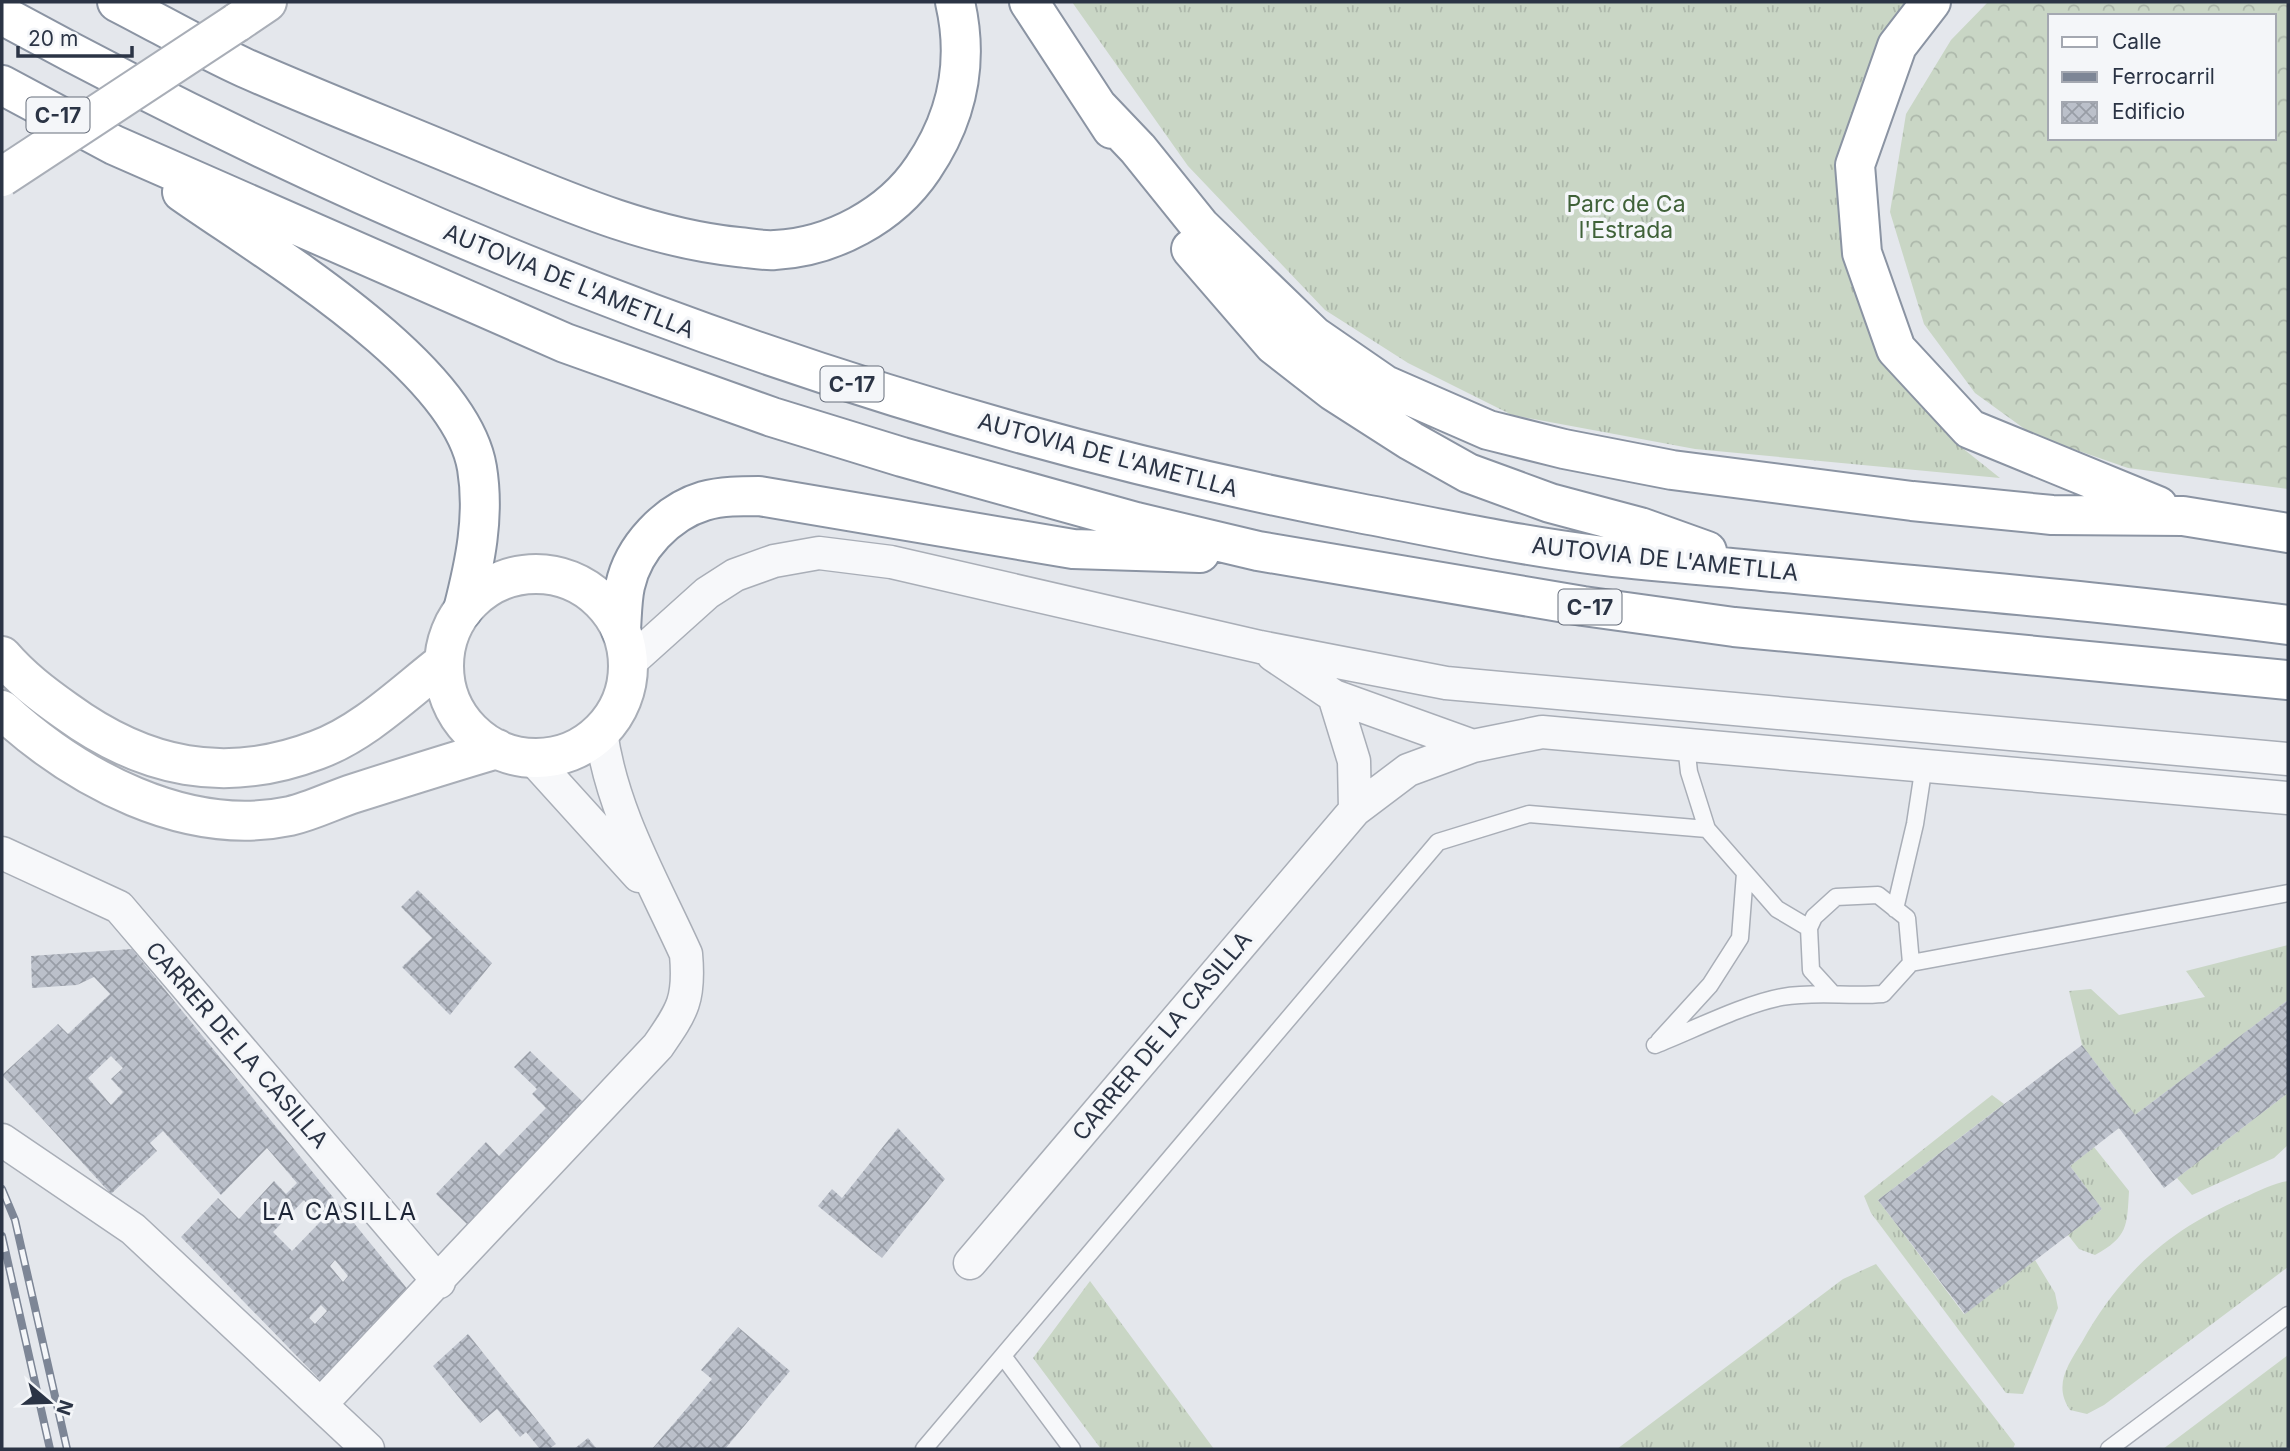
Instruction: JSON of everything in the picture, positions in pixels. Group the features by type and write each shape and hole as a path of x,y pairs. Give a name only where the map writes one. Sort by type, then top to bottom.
{"main road":[{"path":"117,2 243,67 645,230 702,243 774,250 817,243 862,225 892,203 919,174 941,141 955,105 962,60 955,2"},
{"path":"2,177 267,2"},
{"path":"1029,2 1177,232 1274,345 1333,391 1468,473 1550,503 1640,527 1759,570"},
{"path":"1931,2 1897,46 1855,165 1862,253 1896,349 1970,429 2107,488 2183,516"},
{"name":"AUTOVIA DE L'AMETLLA","path":"2,15 82,59 346,189 601,296 823,375 1053,443 1173,475 1260,494 1595,555 2288,625"},
{"name":"C-17","path":"2,85 114,145 423,283 638,370 902,457 1136,522 1258,551 1583,606 1734,627 2288,680"},
{"path":"1097,106 1138,149 1200,226 1314,336 1385,385 1488,430 1563,449 1672,470 2052,515 2183,516 2288,533"},
{"path":"114,145 373,327 418,369 461,423 477,466 481,520 463,610"},
{"path":"2,710 34,739 76,769 148,803 232,822 290,816 514,754 569,752 601,732 621,701 625,585 636,558 653,534 677,513 705,501 759,496 1073,549 1182,554 1258,551"},
{"path":"514,754 478,738 463,722 453,704 444,662 453,626 478,594 496,583 516,576 559,576 596,596 610,611 624,647"},
{"path":"2,656 23,680 95,732 123,748 162,761 217,769 272,763 319,750 365,723 444,662"}],"street":[{"path":"624,647 735,575 774,561 819,553 891,562 1260,647 1446,683 2288,759"},
{"path":"1260,647 1334,696 1473,746"},
{"path":"1334,696 1354,761 1355,810"},
{"path":"321,1404 659,1046 683,1008 688,978 686,954 621,815 607,772 601,732"},
{"name":"CARRER DE LA CASILLA","path":"970,1263 1355,810 1408,770 1473,746 1542,732 2288,798"},
{"path":"514,754 663,903"},
{"name":"CARRER DE LA CASILLA","path":"2,853 119,908 439,1282"},
{"path":"2,1140 134,1228 368,1449"}],"lane":[{"path":"1686,745 1689,772 1707,829 1777,909 1809,928"},
{"path":"1895,909 1915,824 1924,765"},
{"path":"924,1449 1438,842 1529,814 1707,829"},
{"path":"1745,873 1740,938 1710,985 1656,1045 1780,997 1831,992"},
{"path":"1911,963 1908,922 1878,895 1836,897 1814,917 1809,928 1811,970 1831,992 1842,998 1883,995 1911,963 2288,893"},
{"path":"2109,1449 2288,1315"},
{"path":"1003,1356 1072,1449"}],"green space":[{"name":"Parc de Ca l'Estrada","path":"1072,2 1917,2 1841,165 1883,357 1951,439 2000,478 1695,449 1512,415 1408,363 1325,310 1188,166"},
{"path":"1988,2 2288,2 2288,489 2128,468 2033,435 1975,393 1924,324 1890,212 1906,114 1951,40"},
{"path":"2288,945 2288,1000 2135,1115 2082,1045 2069,991 2091,989 2119,1015 2205,997 2186,971"},
{"path":"2288,1093 2288,1145 2274,1158 2192,1195 2177,1178"},
{"path":"1992,1095 2004,1104 1878,1200 1964,1314 2035,1260 2055,1293 2058,1308 2023,1394 2006,1393 1871,1213 1864,1196"},
{"path":"2094,1147 2129,1191 2124,1229 2114,1242 2095,1255 2079,1249 2068,1235 2102,1209 2070,1166"},
{"path":"2288,1181 2288,1267 2104,1405 2087,1414 2070,1410 2063,1392 2064,1375 2097,1317 2130,1274 2170,1239 2192,1224 2259,1191"},
{"path":"1876,1264 2015,1444 2013,1449 1617,1449 1843,1279"},
{"path":"1090,1281 1214,1449 1101,1449 1033,1358"},
{"path":"2288,1355 2288,1449 2163,1449"}],"building":[{"path":"418,890 492,963 450,1015 402,967 432,938 401,907"},
{"path":"132,949 409,1291 321,1381 181,1237 218,1198 239,1219 274,1181 286,1194 297,1183 267,1148 221,1195 163,1131 150,1143 157,1151 111,1194 2,1075 58,1024 68,1034 110,994 94,977 77,985 32,988 31,956","holes":["111,1056 123,1068 111,1079 123,1092 111,1105 88,1078","304,1200 321,1221 292,1251 273,1232","335,1260 348,1276 343,1282 330,1266","321,1305 327,1311 315,1324 309,1318"]},
{"path":"2288,1000 2288,1093 2164,1188 2119,1128 2070,1166 2102,1209 1965,1314 1878,1200 2082,1045 2135,1115"},
{"path":"530,1051 586,1105 469,1226 436,1194 486,1142 499,1156 546,1108 532,1094 537,1089 514,1067"},
{"path":"898,1128 945,1179 882,1258 818,1206 832,1189 842,1198"},
{"path":"738,1327 790,1371 725,1449 652,1449 712,1379 701,1370"},
{"path":"468,1334 556,1444 549,1449 540,1449 526,1432 520,1437 497,1409 480,1423 433,1366"},
{"path":"588,1438 597,1449 574,1449"}],"railway":[{"path":"2,1189 15,1220 67,1449"},
{"path":"2,1236 50,1449"}],"district":[{"name":"LA CASILLA","path":"340,1211"}]}
